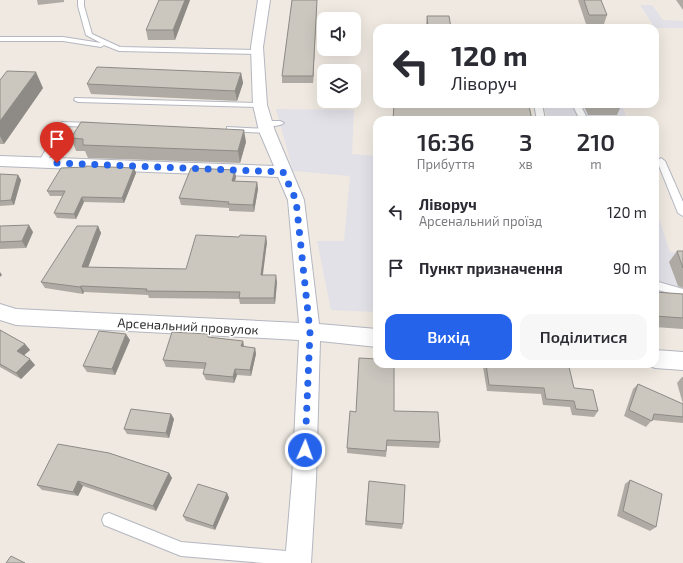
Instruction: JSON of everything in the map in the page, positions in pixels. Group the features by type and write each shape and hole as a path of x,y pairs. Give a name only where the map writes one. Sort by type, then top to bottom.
{"street":[{"path":"264,0 257,52 268,120 283,172 296,200 310,332 304,480 298,561"},
{"path":"0,161 283,172"},
{"name":"Арсенальний провулок","path":"0,312 16,317 310,332 373,338"},
{"path":"659,359 683,362"}],"lane":[{"path":"81,0 80,6 89,35 119,49"},
{"path":"0,39 63,38 119,49 257,52"},
{"path":"78,100 268,120"},
{"path":"221,129 268,120"},
{"path":"42,163 65,124 104,125"},
{"path":"661,161 683,214"},
{"path":"659,286 683,293"},
{"path":"109,520 181,549 298,561"}],"shaded area":[{"path":"640,5 652,5 663,20 683,21 683,28 659,28 659,24 652,24"},
{"path":"544,108 623,108 626,116 547,116"},
{"path":"276,109 354,110 352,154 373,156 373,312 331,310 317,241 344,241 350,176 293,171"},
{"path":"659,218 670,252 683,253 683,329 659,327"}],"building":[{"path":"159,0 185,0 173,30 146,30"},
{"path":"292,0 317,0 313,76 282,76"},
{"path":"584,0 601,0 607,15 589,15"},
{"path":"427,16 449,16 450,24 428,24"},
{"path":"97,67 241,73 235,91 87,84"},
{"path":"7,71 36,72 0,121 0,80"},
{"path":"394,108 529,108 531,116 393,116"},
{"path":"81,122 244,130 238,151 83,145 83,139 71,138"},
{"path":"86,166 134,168 122,198 82,197 74,214 54,213 65,191 47,191 61,168"},
{"path":"191,168 235,170 232,181 257,182 253,205 228,204 229,202 179,198"},
{"path":"0,174 18,175 11,200 0,201"},
{"path":"29,225 22,241 0,242 0,226"},
{"path":"77,226 98,226 82,267 186,269 196,235 239,237 240,235 266,236 261,275 276,275 274,298 239,298 240,292 146,291 147,289 80,287 41,282"},
{"path":"677,251 683,251 683,268"},
{"path":"659,292 683,294 683,318 659,316"},
{"path":"0,330 25,344 17,351 30,359 16,373 0,364"},
{"path":"99,331 126,334 112,369 83,366"},
{"path":"172,332 208,334 208,337 243,341 241,346 255,348 250,370 235,369 233,377 203,374 206,363 163,360"},
{"path":"359,358 373,359 373,368 394,368 394,411 438,412 440,442 387,440 386,451 347,448 350,411 356,412"},
{"path":"487,368 569,368 574,388 593,390 598,411 576,409 574,401 546,399 544,388 489,385"},
{"path":"638,384 683,404 683,417 654,414 652,421 629,410"},
{"path":"131,409 171,414 166,433 124,429"},
{"path":"58,444 109,453 169,473 153,506 78,481 73,492 37,485"},
{"path":"630,480 662,494 656,527 623,511"},
{"path":"369,481 405,485 403,524 366,521"},
{"path":"198,484 227,493 213,526 183,516"},
{"path":"11,556 25,563 6,563"}],"route":[{"path":"57,163 283,172 296,200 310,332 305,450"}]}
